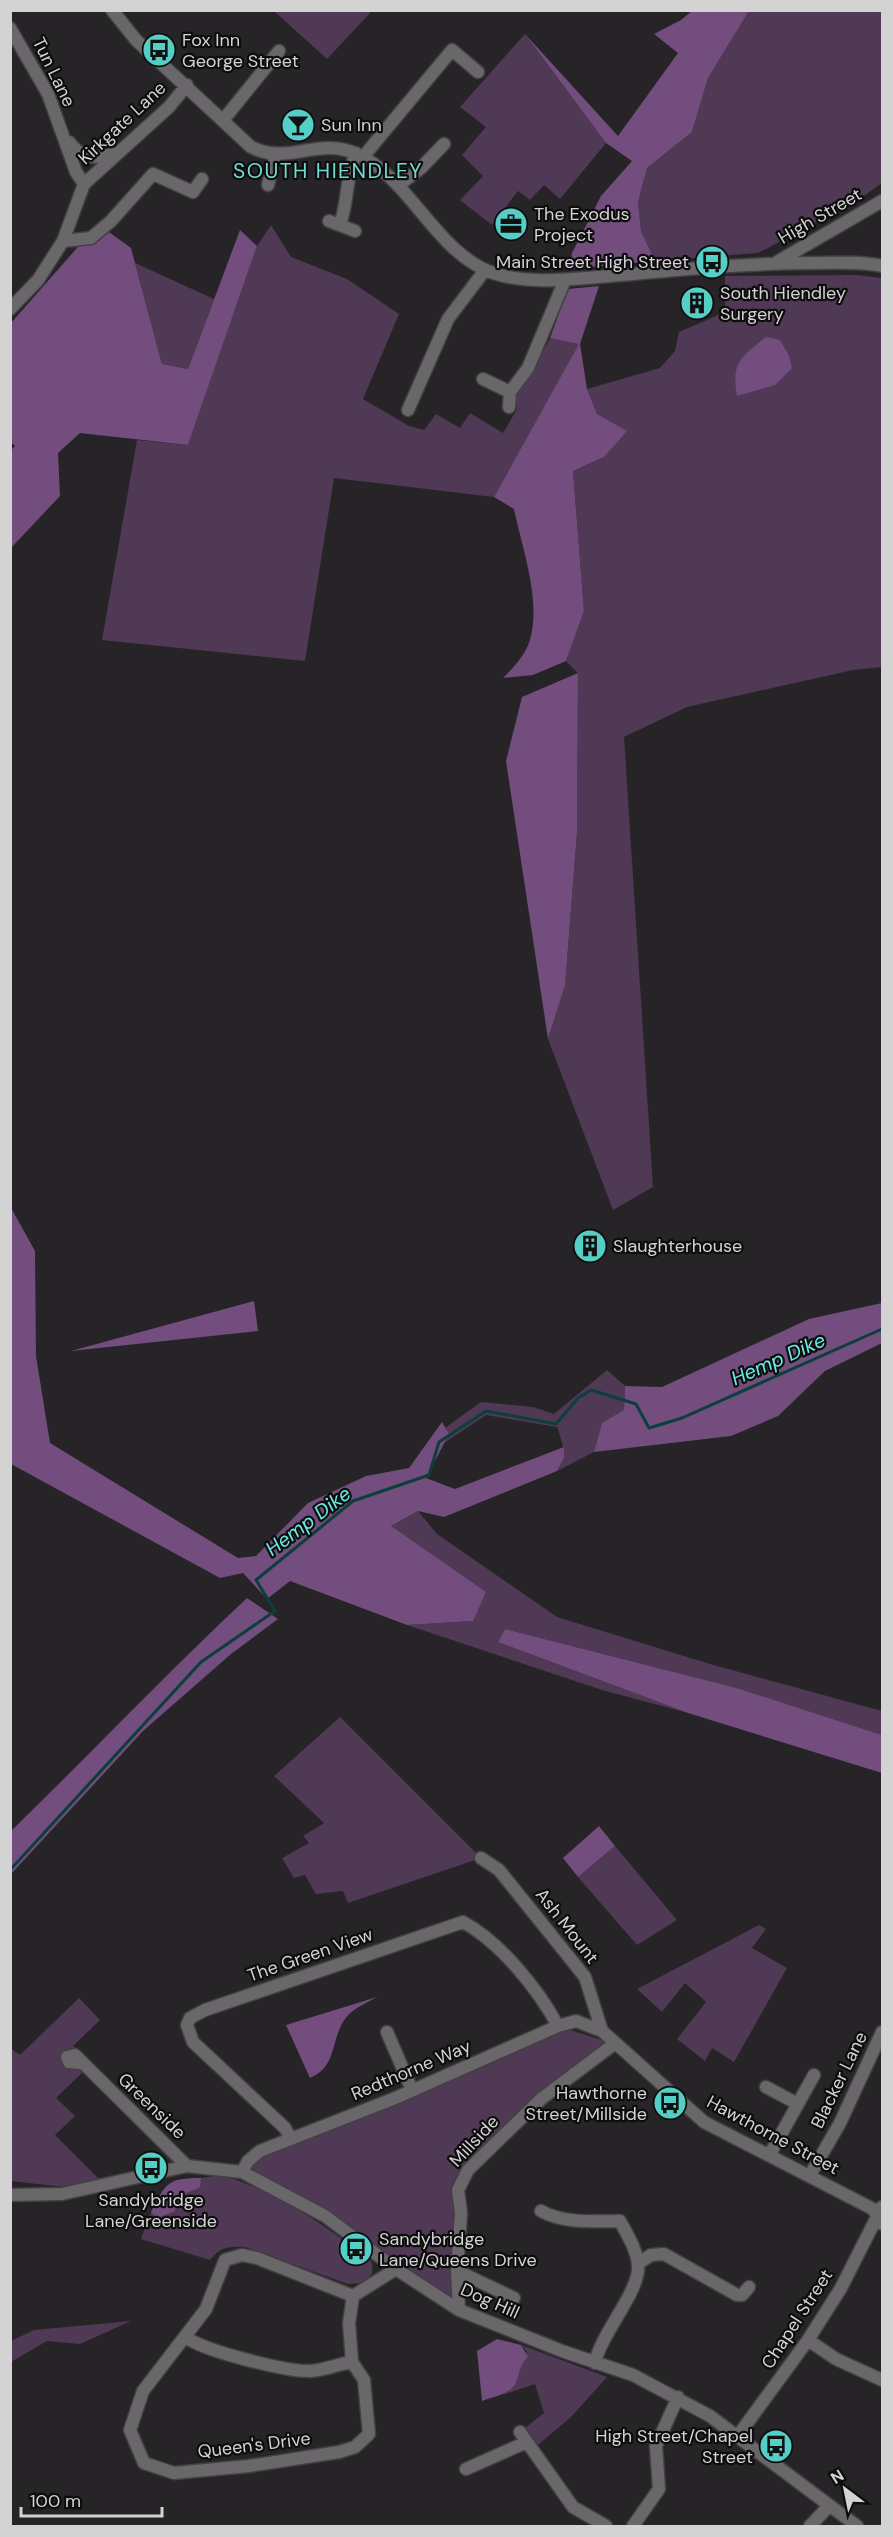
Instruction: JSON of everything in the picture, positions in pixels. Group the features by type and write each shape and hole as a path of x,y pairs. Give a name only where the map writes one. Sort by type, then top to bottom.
{"street":[{"path":"112,10 136,40 224,119 242,140 261,152 275,156 320,146 360,155 399,185 460,253 486,270 508,277 565,280 776,262 850,262 882,266"},
{"name":"Tun Lane","path":"10,28 48,94 76,172 84,184"},
{"path":"355,231 334,223 347,203 350,166 452,50 478,72"},
{"path":"224,119 279,51"},
{"name":"Kirkgate Lane","path":"10,309 38,280 63,241 84,184 169,107 187,85"},
{"name":"Tun Lane","path":"62,134 78,154 86,157 116,154"},
{"path":"399,185 421,168 444,144"},
{"path":"268,185 275,156"},
{"path":"63,241 91,238 111,221 153,174 193,192 202,179"},
{"name":"High Street","path":"776,262 882,201"},
{"path":"408,410 448,319 486,270"},
{"path":"510,407 510,392 528,368 565,280"},
{"path":"483,379 510,392"},
{"name":"Ash Mount","path":"481,1858 499,1870 585,1977 602,2031"},
{"name":"The Green View","path":"291,2139 285,2128 193,2042 187,2025 190,2018 205,2010 463,1922 481,1931 543,1999 558,2026"},
{"name":"Redthorne Way","path":"242,2172 255,2155 558,2026 576,2021 602,2031"},
{"name":"Hawthorne Street","path":"602,2031 704,2122 810,2175 881,2215"},
{"path":"387,2032 412,2090"},
{"name":"Blacker Lane","path":"810,2175 840,2123 882,2032"},
{"name":"Millside","path":"459,2310 458,2271 461,2213 458,2190 460,2181 468,2170 541,2099 614,2044"},
{"name":"Greenside","path":"80,2063 187,2166"},
{"path":"770,2154 814,2075"},
{"path":"766,2087 798,2104"},
{"path":"10,2195 62,2194 187,2166 242,2172"},
{"name":"Dog Hill","path":"242,2172 325,2216 396,2270 459,2310 595,2363 633,2375 710,2416 737,2437"},
{"path":"541,2211 553,2218 571,2221 620,2221 639,2263 638,2277 601,2344 595,2363"},
{"name":"Chapel Street","path":"737,2437 808,2340 841,2288 881,2215"},
{"path":"639,2263 651,2255 664,2254 737,2295 742,2295 749,2287"},
{"name":"Queen's Drive","path":"242,2255 257,2258 353,2296 349,2324 352,2361 364,2380 369,2419 369,2434 355,2447 249,2466 174,2473 144,2463 130,2430 143,2391 206,2309 221,2266 231,2256 242,2255"},
{"path":"353,2296 396,2270"},
{"path":"458,2271 514,2298"},
{"path":"186,2337 197,2345 311,2371 352,2361"},
{"path":"808,2340 836,2359 882,2380"},
{"path":"633,2526 659,2489 656,2446 678,2397"},
{"path":"466,2469 479,2458 523,2437 573,2507 606,2526"},
{"path":"737,2437 857,2526"},
{"path":"810,2526 828,2506"}],"shaded area":[{"path":"274,11 372,11 327,59"},
{"path":"692,11 749,11 708,78 692,132 647,168 638,202 641,231 655,261 570,269 572,253 601,196 632,161 606,143 525,34 618,136 678,53 654,34 681,20"},
{"path":"749,11 882,11 882,183 858,200 758,253 655,261 641,231 638,202 647,168 692,132 708,78"},
{"path":"525,34 606,143 560,199 544,185 530,200 518,191 492,225 460,200 483,176 462,155 486,127 460,107"},
{"path":"98,224 131,248 162,364 188,369 240,230 257,246 188,445 80,433 58,453 60,496 11,548 10,451 15,446 10,441 11,323"},
{"path":"271,225 291,257 347,279 399,314 363,399 409,426 424,430 436,414 460,428 470,413 503,433 517,409 515,396 533,371 550,338 580,344 494,497 334,478 305,661 102,640 137,440 188,445 257,246"},
{"path":"135,263 214,299 188,369 162,364"},
{"path":"856,275 882,278 882,667 853,670 687,707 624,737 653,1187 613,1210 548,1039 565,986 577,833 578,673 566,661 584,611 573,471 604,457 597,414 587,389 660,368 675,351 679,332 725,312 725,276"},
{"path":"599,286 580,344 587,389 597,414 627,431 604,457 573,471 584,611 566,661 533,675 503,678 527,648 531,636 533,605 529,572 514,509 494,497 579,344 550,338 568,289"},
{"path":"766,337 780,340 789,356 792,368 775,385 737,396 735,375 740,361"},
{"path":"578,673 577,833 565,986 548,1039 506,761 522,697"},
{"path":"10,1206 35,1251 36,1356 50,1443 238,1558 256,1556 308,1503 366,1476 409,1468 442,1422 449,1434 426,1478 455,1489 564,1447 564,1458 557,1471 444,1517 418,1511 391,1526 486,1592 473,1621 407,1625 290,1581 267,1599 243,1573 220,1578 11,1464"},
{"path":"254,1301 258,1331 71,1351"},
{"path":"882,1303 882,1343 825,1371 778,1416 731,1436 594,1452 602,1423 624,1410 625,1386 662,1387 809,1319"},
{"path":"607,1370 625,1386 624,1411 602,1424 594,1452 557,1471 563,1449 557,1427 486,1415 444,1443 449,1434 445,1428 481,1402 533,1407 554,1414"},
{"path":"418,1511 437,1534 557,1617 710,1664 882,1711 882,1735 737,1688 505,1629 498,1642 688,1713 602,1690 407,1625 473,1621 391,1526"},
{"path":"247,1598 278,1619 231,1654 143,1731 11,1874 11,1831"},
{"path":"505,1629 737,1688 882,1735 882,1773 688,1713 498,1642"},
{"path":"340,1717 481,1858 348,1903 343,1891 316,1894 305,1875 294,1878 282,1858 309,1843 303,1836 324,1823 274,1776"},
{"path":"599,1826 615,1846 578,1877 563,1858"},
{"path":"615,1846 677,1920 637,1945 578,1877"},
{"path":"759,1925 766,1929 752,1948 787,1968 734,2062 712,2048 705,2061 677,2039 706,2002 685,1983 662,2012 637,1989"},
{"path":"377,1997 348,2015 340,2027 325,2067 310,2078 286,2025"},
{"path":"79,1998 100,2020 73,2046 90,2065 56,2098 75,2116 55,2135 102,2182 74,2188 11,2181 10,2048 20,2055"},
{"path":"558,2026 614,2044 578,2069 460,2181 459,2310 325,2216 242,2172 248,2161"},
{"path":"221,2175 270,2194 316,2221 368,2257 371,2261 372,2274 363,2283 348,2284 245,2247 225,2248 217,2252 210,2260 141,2239 151,2212 157,2218 174,2205 182,2194 199,2187 201,2178"},
{"path":"201,2178 200,2187 180,2198 175,2205 175,2211 157,2218 151,2212 160,2194 169,2184 181,2179"},
{"path":"131,2321 80,2344 47,2341 11,2362 11,2341 34,2330"},
{"path":"497,2339 521,2345 528,2357 510,2390 482,2401 477,2351"},
{"path":"521,2345 607,2377 571,2417 538,2445 525,2428 544,2413 535,2384 502,2395 515,2380 527,2352"}],"waterway":[{"name":"Hemp Dike","path":"10,1870 201,1662 275,1611 256,1580 353,1501 429,1475 439,1442 486,1411 556,1424 578,1398 591,1390 636,1404 649,1428 682,1418 882,1329"}],"place":[{"name":"Fox Inn George Street","path":"159,50"},
{"name":"Sun Inn","path":"298,125"},
{"name":"The Exodus Project","path":"511,224"},
{"name":"Main Street High Street","path":"712,262"},
{"name":"South Hiendley Surgery","path":"697,303"},
{"name":"Slaughterhouse","path":"590,1246"},
{"name":"Hawthorne Street/Millside","path":"670,2103"},
{"name":"Sandybridge Lane/Greenside","path":"151,2168"},
{"name":"Sandybridge Lane/Queens Drive","path":"356,2249"},
{"name":"High Street/Chapel Street","path":"776,2446"}],"district":[{"name":"SOUTH HIENDLEY","path":"328,171"}]}
